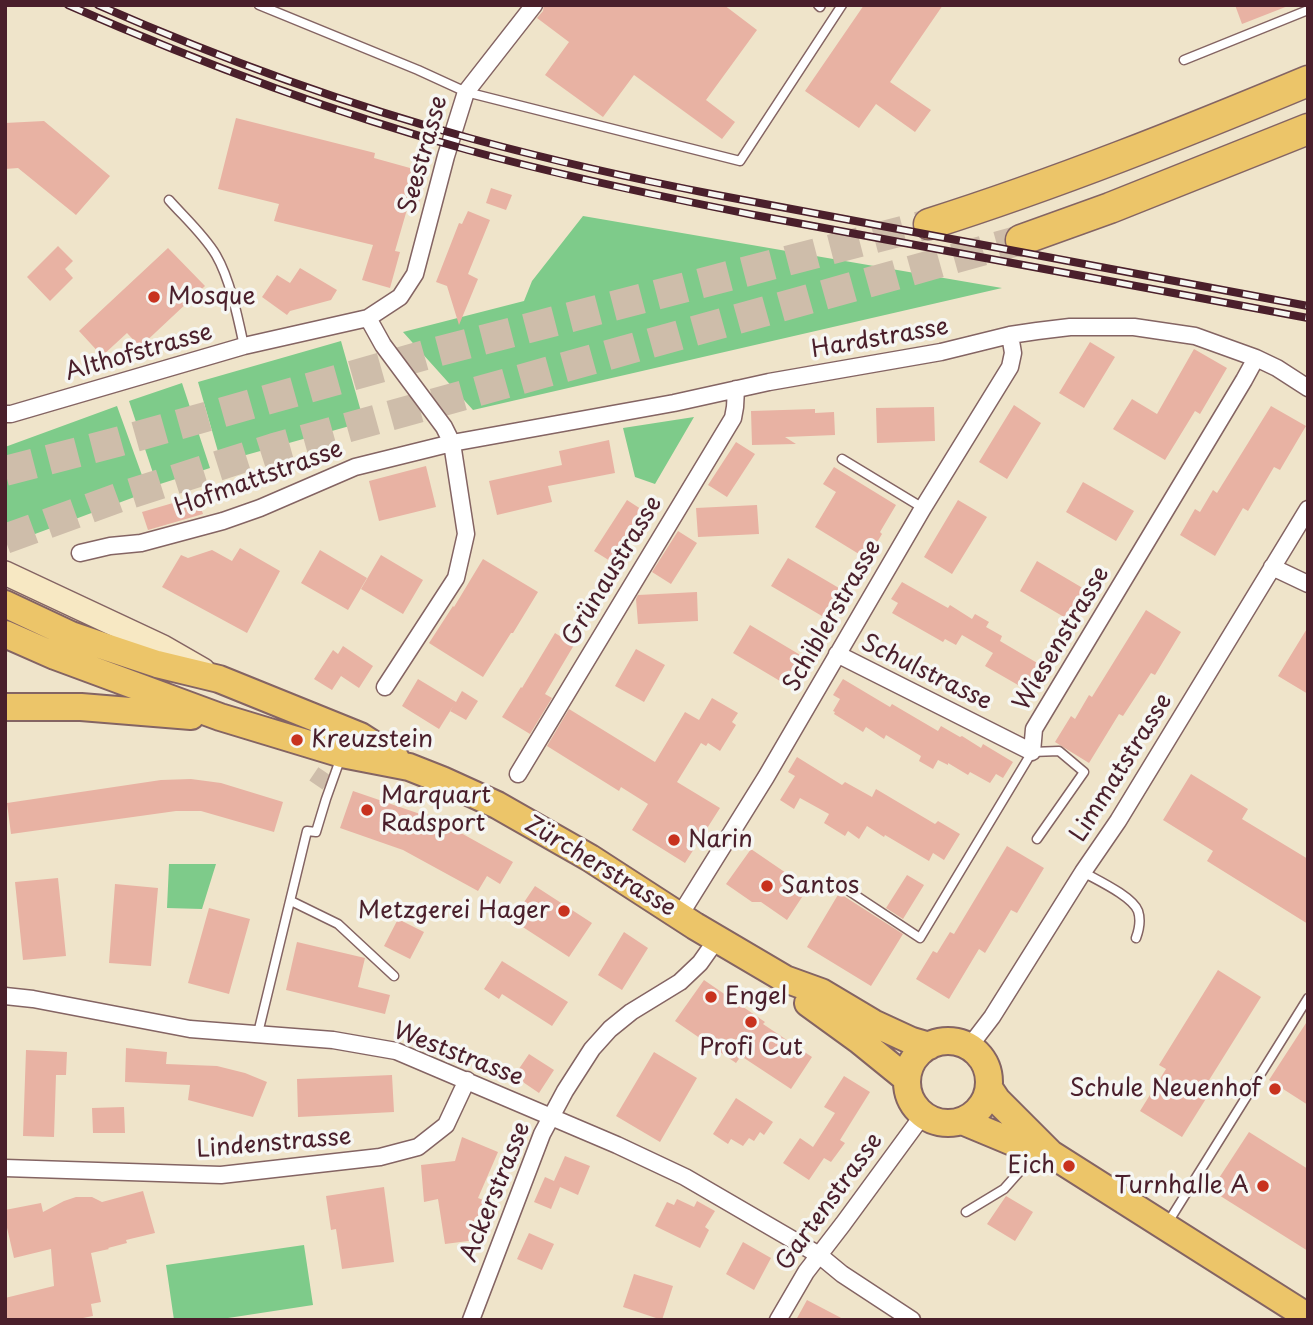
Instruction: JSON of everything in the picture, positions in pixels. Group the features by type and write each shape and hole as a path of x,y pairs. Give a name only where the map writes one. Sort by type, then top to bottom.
{"highway":[{"path":"929,224 1095,167 1308,81"},
{"path":"1021,240 1121,204 1308,130"}],"main road":[{"name":"Zürcherstrasse","path":"5,573 163,647 219,679 360,736 409,767"},
{"name":"Zürcherstrasse","path":"5,604 71,635 157,664 219,679"},
{"name":"Zürcherstrasse","path":"5,634 55,656 220,718 342,754 409,767 442,780 497,805 590,858 785,979 821,992 873,1023 929,1046"},
{"path":"5,707 81,707 220,718"},
{"name":"Zürcherstrasse","path":"785,979 811,1007 852,1034 907,1079"},
{"path":"949,1041 969,1047 979,1055 989,1076 986,1099 979,1110 962,1121 942,1123 923,1115 911,1099 907,1079 914,1060 929,1046 949,1041"},
{"path":"989,1088 1042,1152"},
{"path":"962,1121 1042,1152 1308,1317"}],"street":[{"name":"Seestrasse","path":"368,318 400,297 415,274 466,92 534,5"},
{"name":"Althofstrasse","path":"5,414 244,346 368,318"},
{"path":"368,318 383,345 444,427 452,443 466,534 456,578 385,687"},
{"name":"Hardstrasse","path":"452,443 941,352 1010,335 1070,327 1134,327 1195,336 1256,358 1308,388"},
{"name":"Schiblerstrasse","path":"680,915 766,777 923,508 1010,367 1013,353 1010,335"},
{"name":"Wiesenstrasse","path":"1032,752 1034,729 1256,358"},
{"name":"Grünaustrasse","path":"518,774 733,418 736,389"},
{"name":"Hofmattstrasse","path":"80,553 141,543 223,521 279,501 355,467 452,443"},
{"name":"Limmatstrasse","path":"969,1047 992,1017 1118,821 1308,509"},
{"path":"1272,567 1308,584"},
{"name":"Schulstrasse","path":"837,654 1032,752"},
{"name":"Ackerstrasse","path":"471,1320 542,1134 592,1049 610,1029 631,1012 680,982 700,963 717,939"},
{"name":"Weststrasse","path":"5,996 190,1029 333,1040 396,1051 618,1145 685,1177 820,1255 842,1274 912,1320"},
{"name":"Lindenstrasse","path":"5,1168 221,1175 380,1157 418,1147 446,1125 467,1080"},
{"name":"Gartenstrasse","path":"778,1320 806,1272 923,1115"}],"lane":[{"path":"259,5 466,92 740,161 842,5"},
{"path":"1184,61 1308,10"},
{"path":"169,200 216,254 244,346"},
{"path":"842,459 923,508"},
{"path":"1032,752 1059,751 1084,772 1037,839"},
{"name":"Wiesenstrasse","path":"843,887 920,938 1032,752"},
{"path":"258,1033 307,831 316,832 342,754"},
{"path":"1083,872 1131,901 1138,911 1140,926 1136,938"},
{"path":"290,901 338,924 394,976"},
{"path":"1165,1227 1308,998"},
{"path":"966,1212 1004,1189 1042,1152"}],"green space":[{"path":"583,216 1002,288 473,410 403,332 524,301 532,281"},
{"path":"341,341 364,422 221,462 198,382"},
{"path":"182,383 210,468 157,485 129,401"},
{"path":"117,406 148,492 8,544 5,537 5,447"},
{"path":"694,417 655,484 635,477 623,428"},
{"path":"169,864 216,864 202,909 167,908"},
{"path":"304,1245 313,1305 215,1320 174,1320 166,1265"}],"building":[{"path":"544,5 724,5 757,30 706,100 735,122 722,139 634,75 603,117 545,75 569,42 537,18"},
{"path":"864,5 943,5 890,82 931,110 915,132 876,104 859,128 805,91"},
{"path":"1235,5 1288,5 1288,6 1242,24"},
{"path":"236,118 375,153 374,158 428,173 417,209 408,206 395,251 400,252 390,288 362,280 373,245 274,221 279,204 218,189"},
{"path":"44,121 110,176 76,215 18,168 5,169 5,123"},
{"path":"491,188 512,195 506,210 486,203"},
{"path":"468,211 490,220 468,274 478,279 459,325 447,286 436,282 459,223 462,224"},
{"path":"58,246 73,261 65,269 73,278 50,301 27,277"},
{"name":"Mosque","path":"168,248 205,286 140,347 127,333 102,356 79,331"},
{"path":"300,268 337,290 331,300 290,311 287,315 262,297 277,275 290,283"},
{"path":"1090,342 1115,357 1084,408 1059,393"},
{"path":"1194,349 1227,368 1200,414 1195,411 1165,460 1113,429 1132,399 1157,414"},
{"path":"1014,405 1041,423 1007,479 979,462"},
{"path":"1271,406 1306,426 1280,470 1274,467 1248,511 1243,508 1215,556 1180,535 1195,509 1200,512 1213,490 1217,493"},
{"path":"934,407 935,441 877,443 876,408"},
{"path":"815,409 815,413 834,412 835,435 785,437 796,444 752,445 751,411"},
{"path":"609,440 615,473 548,486 552,502 497,515 489,481 562,465 559,451"},
{"path":"736,442 755,454 727,497 708,485"},
{"path":"426,466 436,507 379,521 369,481"},
{"path":"834,467 896,505 867,559 815,527 836,492 823,484"},
{"path":"1083,482 1134,511 1116,541 1066,512"},
{"path":"197,496 203,514 148,530 142,512"},
{"path":"627,500 644,511 631,531 635,533 615,564 594,551"},
{"path":"958,500 987,517 952,574 924,557"},
{"path":"757,505 759,534 698,537 696,508"},
{"path":"678,531 697,543 671,584 652,572"},
{"path":"240,548 280,571 247,633 162,587 181,555 188,558 212,550 232,561"},
{"path":"320,550 367,578 348,610 301,583"},
{"path":"381,555 423,580 403,614 361,589"},
{"path":"788,558 844,591 827,619 771,586"},
{"path":"483,559 538,592 483,677 429,643"},
{"path":"1037,561 1086,590 1069,620 1020,591"},
{"path":"902,582 948,608 950,605 972,619 975,614 989,622 986,627 1002,636 1000,641 1039,664 1025,689 985,666 993,653 962,635 956,645 945,639 943,642 892,613 898,603 891,599"},
{"path":"697,592 698,621 638,624 638,595"},
{"path":"1146,610 1181,632 1155,675 1151,673 1123,716 1119,714 1089,763 1055,742 1071,716 1075,719 1089,695 1092,697"},
{"path":"750,625 802,656 785,684 733,653"},
{"path":"1308,627 1308,694 1278,676"},
{"path":"555,633 574,645 545,694 552,698 530,734 502,717"},
{"path":"343,646 373,666 359,688 341,676 332,690 314,679 333,650 338,654"},
{"path":"636,649 665,665 644,702 615,686"},
{"path":"418,679 456,702 462,691 478,701 466,720 450,711 439,729 402,706"},
{"path":"843,679 938,731 941,726 981,748 983,744 1013,762 1003,778 996,774 990,783 938,760 933,769 919,761 921,756 886,735 884,739 866,727 863,732 834,714 840,699 833,695"},
{"path":"712,698 738,713 732,722 736,725 720,751 708,743 706,746 701,743 677,782 720,808 685,863 632,830 648,804 621,787 619,791 547,746 569,709 655,762 685,712 699,720"},
{"path":"797,757 842,785 845,782 872,797 876,789 935,824 938,821 960,834 944,860 933,853 929,861 867,826 859,839 848,831 845,836 824,823 829,814 800,798 794,809 780,800 795,776 788,772"},
{"path":"1191,774 1248,809 1242,819 1308,859 1308,924 1207,861 1213,851 1163,820"},
{"path":"191,779 221,783 283,802 274,832 201,811 176,811 11,834 7,803 161,780"},
{"path":"353,791 426,816 427,814 513,862 500,884 487,876 478,891 403,850 340,828"},
{"path":"1007,846 1044,868 1017,913 1011,910 985,953 979,949 949,999 916,979 933,951 937,953 950,932 954,934"},
{"name":"Santos","path":"751,849 808,888 787,920 761,902 752,902 726,884"},
{"path":"907,875 924,885 903,919 886,908"},
{"path":"58,878 66,956 23,960 15,882"},
{"path":"115,884 158,888 151,966 109,963"},
{"path":"535,886 592,923 569,957 512,920"},
{"path":"839,893 903,934 871,986 807,947"},
{"path":"209,908 250,919 229,994 188,983"},
{"path":"398,919 424,932 410,959 384,946"},
{"path":"624,932 648,948 622,990 598,975"},
{"path":"297,942 365,958 358,987 390,995 385,1014 286,990"},
{"path":"502,961 568,1002 552,1026 502,994 499,999 484,989"},
{"path":"1218,970 1261,997 1206,1085 1212,1089 1182,1137 1140,1111 1166,1069 1159,1065"},
{"path":"704,980 812,1057 791,1089 741,1056 736,1063 675,1021"},
{"path":"1308,1020 1308,1105 1269,1080"},
{"path":"126,1048 167,1052 166,1064 217,1066 267,1082 253,1117 188,1100 190,1085 125,1082"},
{"path":"26,1050 67,1052 66,1075 56,1075 54,1137 23,1136"},
{"path":"654,1052 697,1078 660,1142 616,1116"},
{"path":"529,1054 554,1070 539,1093 514,1076"},
{"path":"392,1075 394,1112 298,1117 297,1079"},
{"path":"844,1076 870,1092 840,1140 845,1143 831,1162 824,1158 809,1180 783,1163 800,1138 813,1147 835,1113 824,1107"},
{"path":"736,1098 773,1122 764,1135 760,1132 754,1141 749,1138 743,1146 731,1139 728,1144 713,1134"},
{"path":"124,1107 125,1133 93,1133 92,1108"},
{"name":"Turnhalle A","path":"1249,1132 1308,1169 1308,1251 1214,1192 1221,1179 1219,1178"},
{"path":"462,1137 498,1152 478,1198 491,1203 476,1240 445,1244 438,1199 424,1202 421,1165 455,1161"},
{"path":"565,1156 590,1166 578,1195 560,1187 551,1209 534,1202 545,1177 554,1181"},
{"path":"384,1187 394,1262 342,1269 336,1229 331,1230 326,1196"},
{"path":"143,1191 155,1233 91,1253 101,1302 91,1304 93,1316 73,1320 5,1320 5,1298 54,1286 51,1249 14,1258 5,1210 41,1203 43,1212 76,1197 92,1197 102,1202"},
{"path":"1006,1196 1033,1212 1015,1241 987,1224"},
{"path":"677,1199 694,1207 697,1201 715,1211 705,1227 709,1230 700,1248 655,1226 667,1202 674,1205"},
{"path":"529,1233 554,1244 542,1270 517,1259"},
{"path":"743,1242 771,1258 754,1290 726,1274"},
{"path":"634,1274 673,1286 662,1320 623,1307"},
{"path":"807,1300 845,1320 796,1320"}],"tunnel":[{"path":"5,471 436,352 929,224"},
{"path":"5,539 126,495 274,448 1021,240"},
{"path":"316,785 341,748"}],"railway":[{"path":"68,5 216,66 316,102 417,135 539,168 754,215 1308,318"},
{"path":"98,5 236,61 330,95 534,155 717,195 1308,306"}],"place":[{"name":"Mosque","path":"154,297"},
{"name":"Kreuzstein","path":"297,740"},
{"name":"Marquart Radsport","path":"367,810"},
{"name":"Narin","path":"674,840"},
{"name":"Santos","path":"767,886"},
{"name":"Metzgerei Hager","path":"564,911"},
{"name":"Engel","path":"711,997"},
{"name":"Profi Cut","path":"751,1022"},
{"name":"Schule Neuenhof","path":"1275,1089"},
{"name":"Eich","path":"1069,1166"},
{"name":"Turnhalle A","path":"1263,1186"}]}
